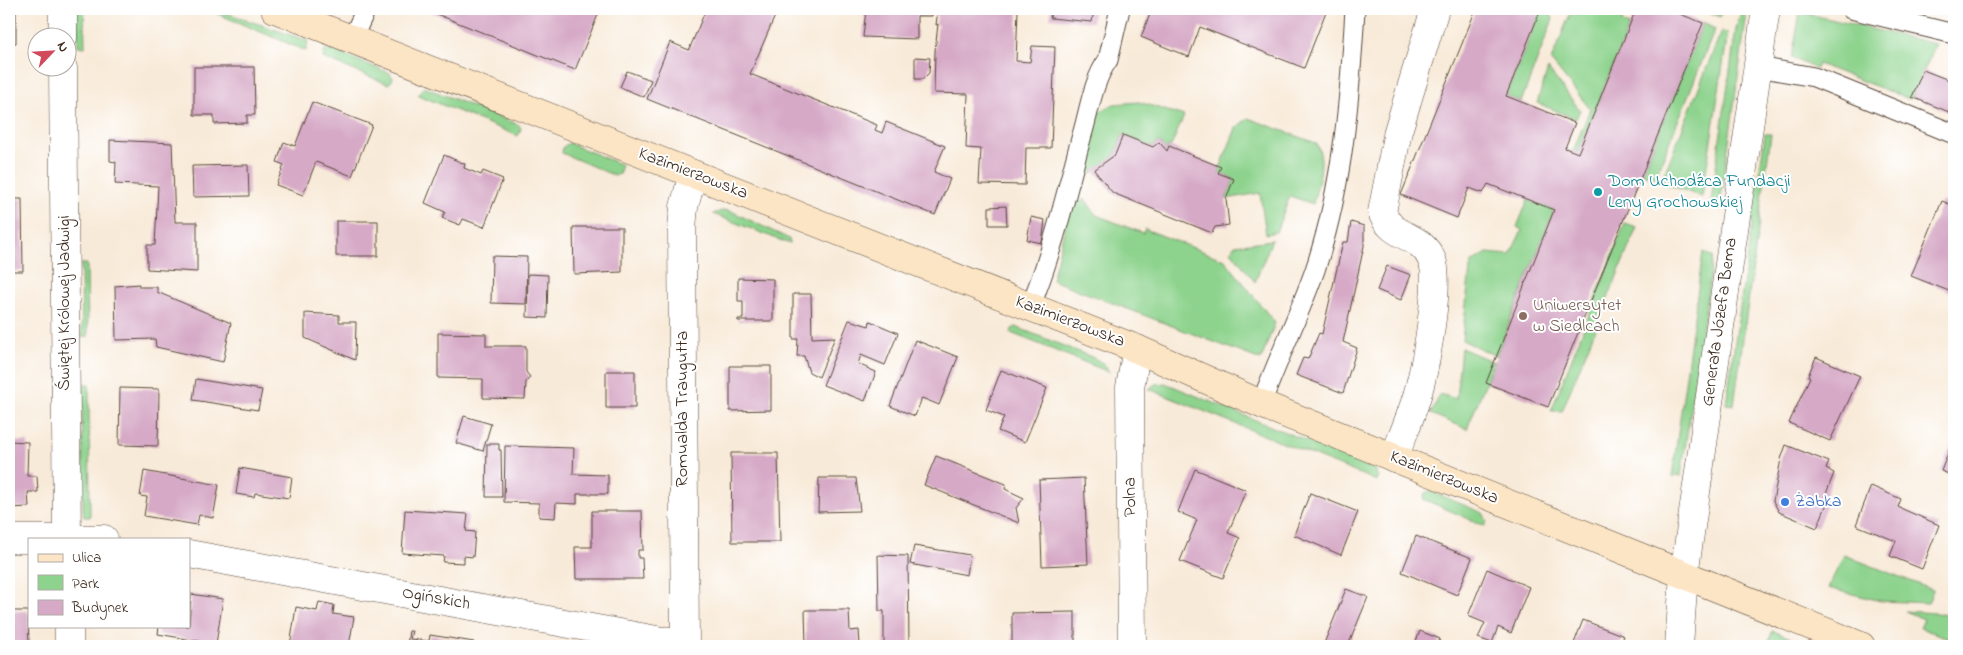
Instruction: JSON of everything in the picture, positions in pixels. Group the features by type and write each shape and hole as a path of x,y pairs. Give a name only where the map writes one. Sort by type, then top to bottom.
{"main road":[{"name":"Kazimierzowska","path":"275,9 1137,349 1262,404 1861,646"}],"street":[{"path":"63,9 63,28"},
{"path":"1394,458 1420,384 1436,282 1433,261 1424,248 1414,238 1396,232 1386,222 1382,212 1398,131 1435,9"},
{"name":"Generała Józefa Bema","path":"1679,646 1684,575 1767,10"},
{"name":"Świętej Królowej Jadwigi","path":"63,78 67,538"},
{"name":"Romualda Traugutta","path":"685,644 682,228 684,207 693,174"},
{"name":"Polna","path":"1132,646 1130,387 1137,349"},
{"path":"9,539 28,539"},
{"name":"Ogińskich","path":"190,554 685,644"},
{"path":"69,628 69,646"}],"lane":[{"path":"352,39 366,9"},
{"path":"1030,307 1043,277 1090,106 1103,66 1108,60 1120,9"},
{"path":"1262,404 1314,270 1333,204 1350,90 1354,9"},
{"path":"1851,9 1954,34"},
{"path":"1758,67 1814,78 1954,134"}],"green space":[{"path":"77,9 84,9 85,47 78,46"},
{"path":"206,9 215,9 308,41 306,51"},
{"path":"1541,9 1548,9 1553,19 1521,102 1506,96"},
{"path":"1572,9 1622,9 1622,22 1629,26 1578,153 1573,151 1590,109 1551,61"},
{"path":"1699,9 1723,9 1720,17"},
{"path":"1742,9 1747,9 1747,13 1720,205 1711,201 1736,29"},
{"path":"1800,12 1936,44 1912,97 1909,99 1818,64 1816,69 1792,58"},
{"path":"1703,23 1715,29 1655,178 1642,174"},
{"path":"1721,32 1728,33 1702,197 1661,182"},
{"path":"329,49 390,73 393,78 388,84 323,58 324,52"},
{"path":"1548,69 1580,110 1576,119 1537,103"},
{"path":"424,87 519,125 521,129 518,136 418,95"},
{"path":"1139,102 1184,116 1171,146 1169,146 1167,151 1159,142 1153,147 1123,135 1115,155 1079,183 1076,181 1099,112 1114,104"},
{"path":"1248,118 1316,143 1321,157 1320,173 1313,204 1290,196 1276,232 1266,234 1260,193 1226,199 1234,179 1218,173 1236,128"},
{"path":"1765,134 1771,134 1734,405 1726,404"},
{"path":"569,143 622,165 619,174 615,176 562,153 563,147"},
{"path":"1085,199 1096,215 1143,233 1145,229 1225,260 1275,323 1261,360 1052,280 1070,206"},
{"path":"1528,200 1554,210 1496,356 1462,340 1471,263 1487,253 1510,255 1522,230 1517,227"},
{"path":"725,210 789,239 790,244 713,214"},
{"path":"1625,223 1637,227 1562,411 1551,411"},
{"path":"1272,240 1255,282 1231,251 1235,245"},
{"path":"1703,252 1713,257 1681,476 1676,475 1674,478 1672,477"},
{"path":"81,264 87,264 88,337 82,337"},
{"path":"1016,327 1094,358 1104,364 1109,372 1011,333 1012,329"},
{"path":"1461,348 1494,362 1467,429 1431,414 1440,394 1456,399"},
{"path":"1165,383 1375,469 1379,477 1377,481 1149,389 1155,384"},
{"path":"82,384 89,384 90,517 84,517 83,509"},
{"path":"1430,491 1483,513 1487,521 1485,526 1423,499 1425,493"},
{"path":"1844,555 1933,590 1928,603 1881,601 1828,588"},
{"path":"1904,611 1937,613 1954,617 1954,640 1920,628 1924,619"},
{"path":"1773,631 1811,646 1782,646 1768,641"}],"building":[{"path":"9,9 16,9 16,43 9,44"},
{"path":"424,9 596,9 600,10 575,70"},
{"path":"706,9 778,9 750,74 877,125 875,130 882,133 886,122 945,146 934,172 950,179 935,215 647,99 670,42 689,50"},
{"path":"866,9 931,9 932,16 917,16 917,39 863,37"},
{"path":"938,9 1018,9 1016,61 1030,62 1032,46 1055,47 1051,148 1026,148 1025,185 979,184 981,149 966,148 968,94 934,93"},
{"path":"1051,9 1094,9 1092,22 1050,18"},
{"path":"1152,9 1327,9 1304,68 1200,27 1189,57 1141,37"},
{"path":"1476,9 1541,9 1506,96 1575,123 1565,148 1578,153 1636,9 1667,9 1703,23 1548,407 1486,383 1554,210 1488,184 1483,193 1469,188 1457,218 1401,195"},
{"path":"915,57 930,58 929,73 923,79 915,79"},
{"path":"194,67 254,67 255,115 247,115 247,123 214,124 214,115 194,115"},
{"path":"1923,70 1954,82 1954,114 1912,97"},
{"path":"627,71 651,80 644,97 620,87"},
{"path":"312,102 372,125 352,176 316,162 303,195 276,185 284,165 277,162 284,142 295,146"},
{"path":"1123,135 1153,147 1159,142 1167,151 1169,146 1221,167 1218,173 1234,179 1226,199 1229,225 1215,227 1212,233 1113,193 1094,170 1115,155"},
{"path":"110,140 172,143 175,222 197,222 197,272 147,269 147,245 155,245 158,186 115,184 116,162 110,161"},
{"path":"444,155 465,164 464,168 481,175 483,171 503,179 484,227 463,219 460,225 442,218 445,212 425,203"},
{"path":"248,165 249,196 193,197 192,166"},
{"path":"9,199 22,199 23,271 9,271"},
{"path":"1942,201 1954,206 1954,293 1911,276"},
{"path":"1006,206 1007,225 989,225 989,207"},
{"path":"1031,217 1045,220 1042,243 1027,240"},
{"path":"336,221 378,221 378,256 336,256"},
{"path":"1351,222 1364,226 1364,246 1343,342 1357,348 1343,393 1296,375 1303,358 1308,359 1319,333 1322,334 1343,242 1348,242"},
{"path":"573,227 622,227 622,272 574,274"},
{"path":"492,256 527,257 526,304 491,303"},
{"path":"1387,266 1411,275 1401,300 1377,290"},
{"path":"528,274 548,275 547,318 527,317"},
{"path":"738,278 773,279 773,321 738,321 738,319 743,319 743,301 738,301"},
{"path":"139,284 139,287 157,287 157,292 231,323 223,362 156,347 155,339 116,340 115,286"},
{"path":"793,294 811,294 812,338 835,337 819,377 809,372 804,356 797,356 798,339 793,339"},
{"path":"305,313 339,315 339,322 356,322 355,360 305,338"},
{"path":"849,320 869,326 870,321 898,333 885,365 861,355 858,364 876,372 865,401 823,385"},
{"path":"438,333 486,334 486,346 526,346 526,372 530,377 526,382 525,399 483,398 483,379 438,378"},
{"path":"915,340 958,357 939,405 922,398 915,416 890,406"},
{"path":"1816,357 1860,376 1830,441 1789,423 1810,377 1808,376"},
{"path":"730,366 771,366 771,410 730,411"},
{"path":"1001,370 1047,388 1025,442 998,431 1004,417 986,410"},
{"path":"606,371 635,371 635,408 606,408"},
{"path":"196,379 262,390 258,410 193,400"},
{"path":"120,388 159,389 158,446 119,445"},
{"path":"464,416 491,424 483,451 456,443"},
{"path":"1954,438 1954,476 1941,471"},
{"path":"9,441 28,442 27,476 37,476 38,492 28,492 29,507 9,508"},
{"path":"487,444 499,444 499,450 501,450 502,497 486,497"},
{"path":"1786,445 1829,462 1826,469 1834,473 1824,499 1828,501 1817,528 1779,512 1773,501 1781,459"},
{"path":"505,446 574,448 573,474 608,475 608,494 577,494 577,504 556,503 555,518 539,517 539,503 504,502"},
{"path":"731,453 778,453 780,542 732,542"},
{"path":"936,456 1006,484 1005,489 1024,498 1016,508 1019,523 924,485"},
{"path":"240,468 292,477 289,498 255,493 254,497 236,494"},
{"path":"1195,469 1246,490 1228,533 1240,538 1223,578 1180,561 1197,520 1178,512"},
{"path":"144,471 219,485 213,518 199,515 197,525 144,516 147,497 140,496"},
{"path":"819,478 856,478 860,511 818,512"},
{"path":"1084,478 1088,564 1042,566 1039,480"},
{"path":"1871,486 1901,499 1898,507 1939,525 1922,569 1890,556 1896,541 1856,525"},
{"path":"1310,493 1358,512 1341,555 1294,535"},
{"path":"405,510 468,514 466,531 475,532 473,557 464,556 464,563 443,562 444,556 402,553"},
{"path":"592,511 642,511 643,550 638,550 638,558 642,558 643,579 576,579 575,547 592,547"},
{"path":"1416,536 1472,558 1457,595 1402,572"},
{"path":"914,546 970,555 967,575 910,564"},
{"path":"878,555 908,556 909,646 884,646 884,611 879,611"},
{"path":"1487,569 1529,587 1511,633 1498,627 1492,643 1478,638 1485,623 1468,616"},
{"path":"1346,589 1368,597 1348,646 1323,646"},
{"path":"191,594 223,599 216,644 158,634 159,628 190,628"},
{"path":"319,602 334,605 333,614 354,617 349,646 290,646 296,607 317,611"},
{"path":"805,610 849,610 850,631 859,630 860,646 806,646"},
{"path":"9,611 28,611 29,646 9,646"},
{"path":"1075,612 1075,646 1012,646 1012,613"},
{"path":"1583,620 1624,636 1620,646 1573,646"},
{"path":"409,631 412,631 410,639 429,641 430,635 474,642 473,646 407,646"},
{"path":"1420,631 1440,639 1437,646 1414,646"}],"place":[{"name":"Dom Uchodźca Fundacji Leny Grochowskiej","path":"1598,192"},
{"name":"Uniwersytet w Siedlcach","path":"1523,316"},
{"name":"Żabka","path":"1785,502"}]}
